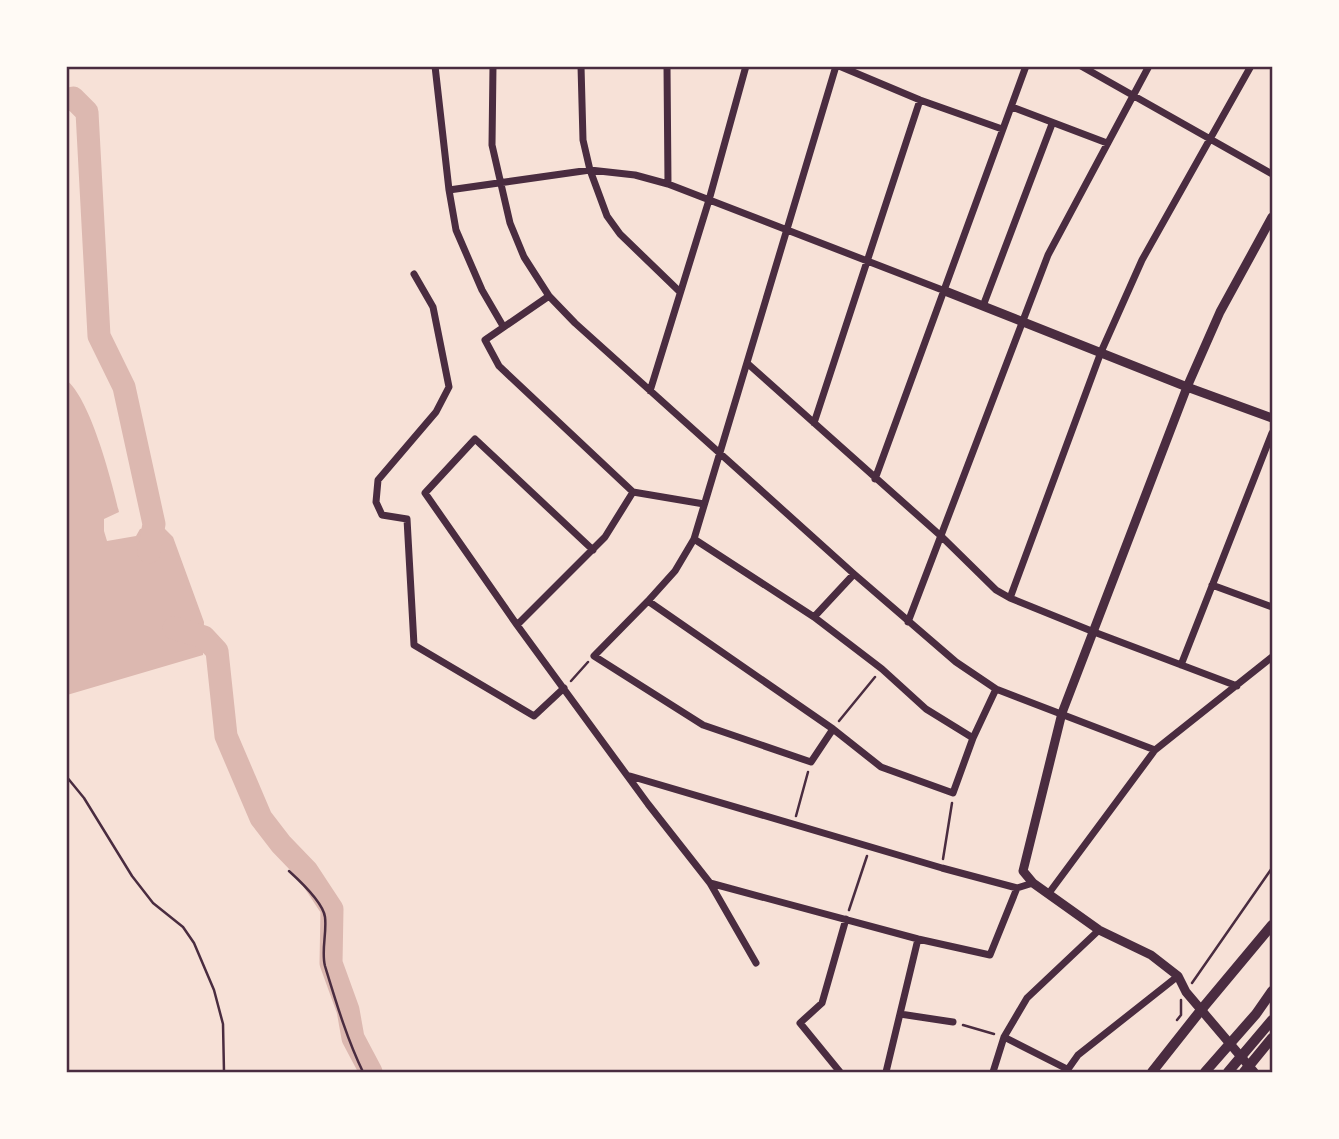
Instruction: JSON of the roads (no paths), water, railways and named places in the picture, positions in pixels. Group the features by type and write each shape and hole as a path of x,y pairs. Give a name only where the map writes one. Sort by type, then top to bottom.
{"highway":[{"path":"1152,1073 1272,925"},
{"path":"1205,1073 1256,1014 1272,991"},
{"path":"1228,1073 1272,1020"},
{"path":"1244,1073 1272,1038"}],"street":[{"path":"435,66 456,230 482,290 503,326"},
{"path":"493,66 492,145 510,223 524,257 549,296 575,323 956,662 996,689 1155,750"},
{"path":"581,66 583,140 590,170 607,216 620,234 680,292"},
{"path":"667,66 668,184"},
{"path":"650,391 709,200 746,66"},
{"path":"833,729 811,762 703,725 594,656 675,571 694,539 837,66 1002,130"},
{"path":"875,479 1026,66"},
{"path":"1081,66 1272,174"},
{"path":"908,621 1048,255 1149,66"},
{"path":"1010,598 1101,352 1142,261 1251,66"},
{"path":"814,423 920,100"},
{"path":"1012,107 1107,143"},
{"path":"983,306 1052,124"},
{"path":"449,190 590,170 635,175 668,184 1272,418"},
{"path":"1254,1073 1186,992 1178,976 1152,955 1099,930 1033,883 1023,871 1062,713 1187,387 1220,312 1272,217"},
{"path":"414,274 433,307 449,387 436,412 378,480 376,502 382,515 407,519 414,645 534,716 564,688"},
{"path":"549,296 485,340 499,366 633,492 704,504"},
{"path":"747,363 942,537 996,590 1094,632 1237,686"},
{"path":"1181,665 1272,433"},
{"path":"593,550 475,439 425,493 517,625 710,883 756,963"},
{"path":"517,625 605,537 633,492"},
{"path":"694,539 814,617 882,669 926,709 974,737"},
{"path":"814,617 854,574"},
{"path":"1212,585 1272,607"},
{"path":"648,601 833,729 881,767 953,793 996,689"},
{"path":"1049,893 1155,750 1272,657"},
{"path":"629,776 1017,888 1033,883"},
{"path":"710,883 918,939 990,955 1017,888"},
{"path":"840,1073 800,1023 822,1003 846,919"},
{"path":"993,1073 1004,1037 1027,998 1099,930"},
{"path":"886,1073 918,939"},
{"path":"1004,1037 1066,1071 1078,1055 1178,976"},
{"path":"900,1014 953,1021"}],"waterway":[{"path":"66,100 73,98 87,112 99,336 124,387 154,524 149,552"},
{"path":"174,628 204,637 217,651 226,736 261,818 307,871 332,909 331,963 348,1010 353,1038 371,1072"}]}
